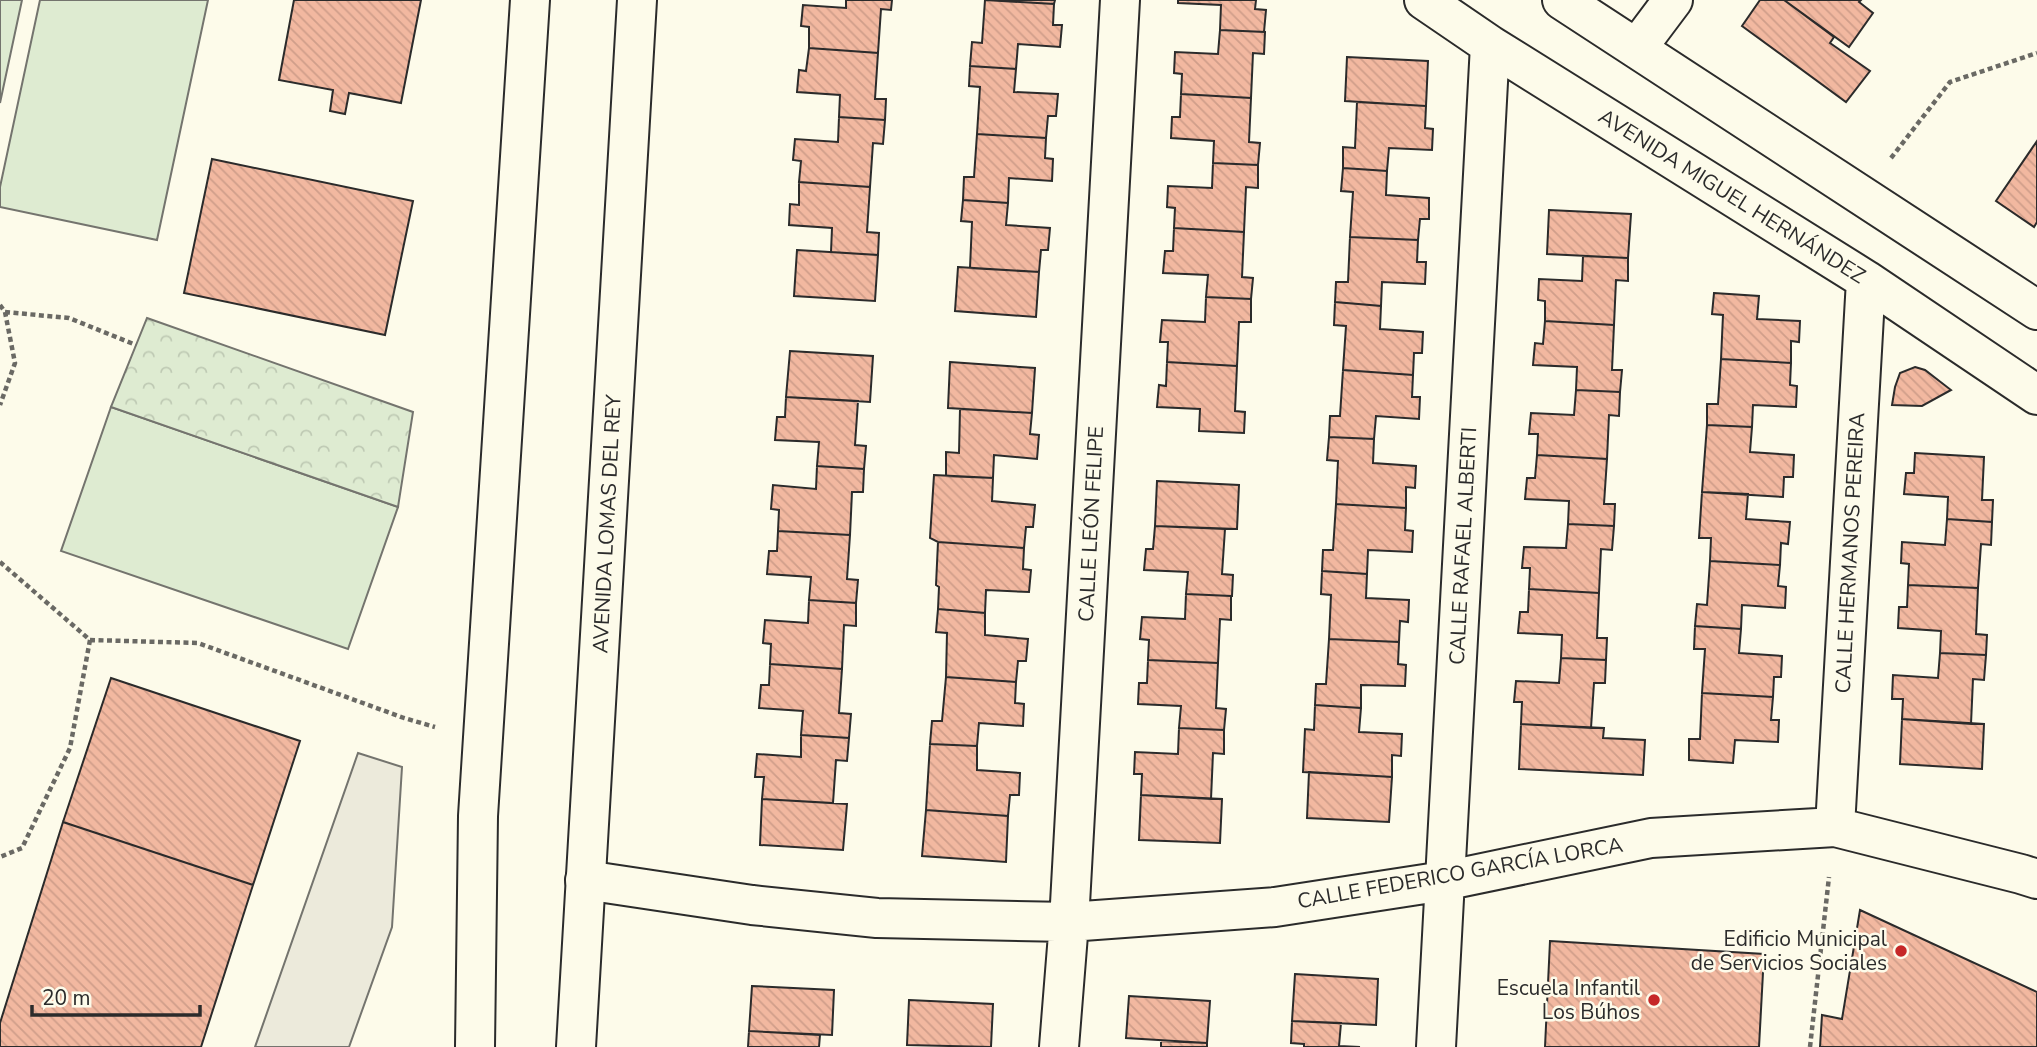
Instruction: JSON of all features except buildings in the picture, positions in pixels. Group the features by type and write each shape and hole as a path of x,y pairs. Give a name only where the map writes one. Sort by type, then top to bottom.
{"street":[{"path":"475,1047 478,816 530,0"},
{"name":"AVENIDA LOMAS DEL REY","path":"576,1047 637,0"},
{"name":"CALLE LEÓN FELIPE","path":"1059,1047 1069,922 1120,0"},
{"name":"AVENIDA MIGUEL HERNÁNDEZ","path":"1424,0 1490,45 1866,280 2037,395"},
{"path":"1562,0 2037,310"},
{"path":"1637,48 1673,0"},
{"name":"CALLE RAFAEL ALBERTI","path":"1436,1047 1490,45"},
{"name":"CALLE HERMANOS PEREIRA","path":"1835,827 1866,280"},
{"name":"CALLE FEDERICO GARCÍA LORCA","path":"585,880 752,905 877,918 1069,922 1275,907 1444,881 1651,838 1835,827 2037,879"}],"path":[{"path":"1861,196 1950,82 2037,53"},
{"path":"0,305 5,312 15,363 0,405"},
{"path":"5,312 69,318 136,345"},
{"path":"0,562 90,640 198,643 404,718 483,740"},
{"path":"0,857 22,848 70,748 90,640"},
{"path":"1810,1047 1835,827"}],"green space":[{"path":"0,0 22,0 0,103"},
{"path":"40,0 208,0 157,240 0,207 0,187"},
{"path":"147,318 413,412 398,507 111,407"},
{"path":"111,407 398,507 348,649 61,551"}],"shaded area":[{"path":"358,753 402,767 392,927 349,1047 255,1047"}],"place":[{"name":"Edificio Municipal de Servicios Sociales","path":"1901,951"},
{"name":"Escuela Infantil Los Búhos","path":"1654,1000"}]}
